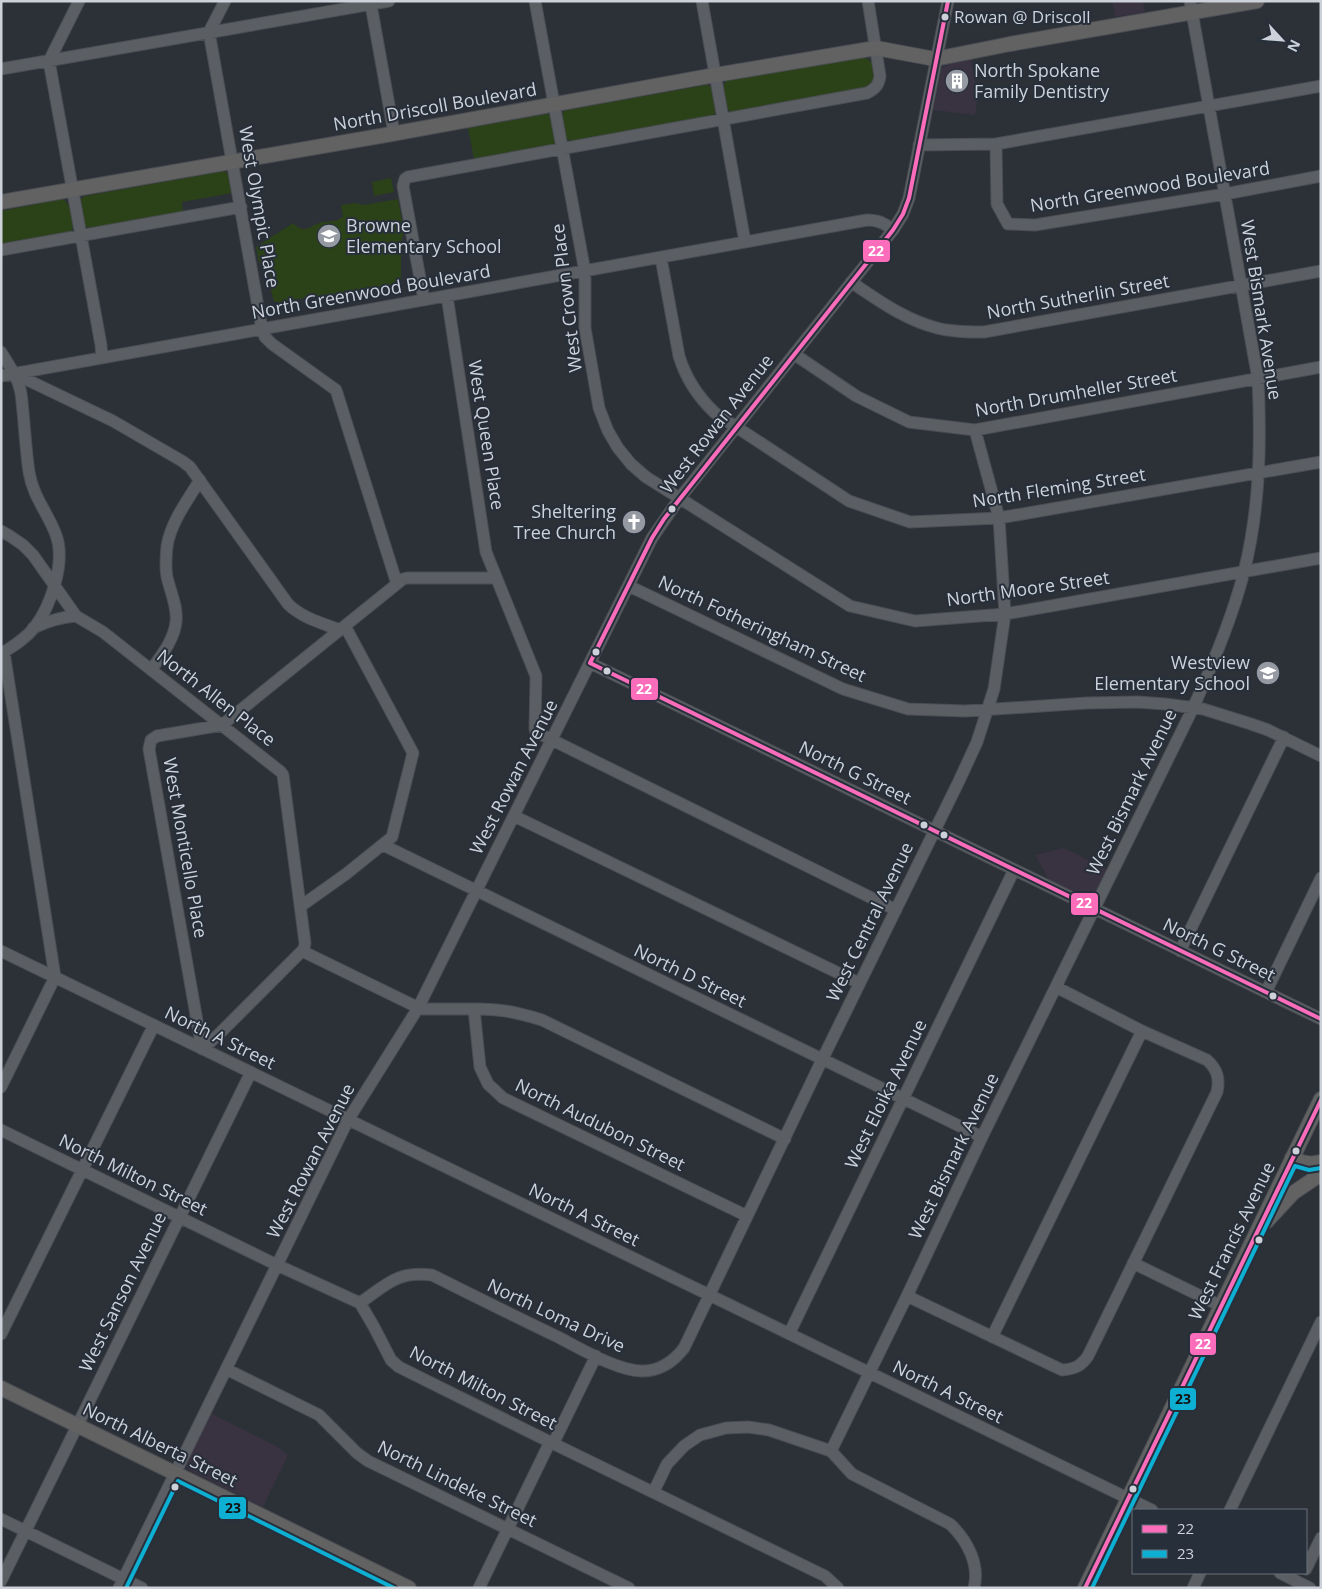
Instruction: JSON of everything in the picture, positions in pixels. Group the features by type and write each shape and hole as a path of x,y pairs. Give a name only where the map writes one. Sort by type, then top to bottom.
{"main road":[{"name":"North Driscoll Boulevard","path":"1,202 876,48 935,59 1191,7 1257,1"},
{"name":"West Francis Avenue","path":"1084,1588 1321,1099"},
{"path":"1292,1158 1304,1164 1321,1162"},
{"path":"1255,1233 1293,1193 1321,1174"},
{"name":"North Alberta Street","path":"1,1388 409,1588"}],"street":[{"path":"79,1 49,62 102,357"},
{"path":"209,32 225,1"},
{"path":"1,69 388,1"},
{"name":"West Crown Place","path":"535,1 585,272 585,328 600,408 608,431 618,448 631,464 679,500"},
{"path":"702,1 745,242"},
{"path":"424,300 403,186 405,179 412,176 867,94 876,88 879,81 876,48 868,1"},
{"name":"West Rowan Avenue","path":"121,1583 348,1120 418,1008 652,538 679,500 893,230 903,214 909,198 948,1"},
{"path":"372,3 394,133"},
{"name":"West Bismark Avenue","path":"830,1451 1193,708 1216,657 1230,619 1244,571 1252,529 1258,473 1260,440 1258,378 1191,7"},
{"name":"West Olympic Place","path":"209,32 234,162 262,330"},
{"path":"919,145 996,144 1321,86"},
{"name":"North Greenwood Boulevard","path":"996,144 996,204 1008,224 1035,225 1225,194 1321,176"},
{"path":"1,250 241,207"},
{"name":"North Greenwood Boulevard","path":"1,376 867,220 883,223 893,230"},
{"name":"North Fleming Street","path":"661,258 683,371 702,401 716,413 849,502 910,522 999,518 1321,462"},
{"name":"North Sutherlin Street","path":"851,282 901,314 920,322 938,328 984,332 1321,271"},
{"name":"West Queen Place","path":"447,296 486,552 536,676 535,729 539,735 552,741"},
{"path":"262,330 272,344 336,390 397,584 407,578 496,578"},
{"path":"1,352 15,374 20,390 32,486 56,535 59,552 58,569 54,585 44,611 34,628 20,642 3,652 55,977 1,1087"},
{"name":"North Drumheller Street","path":"794,354 856,396 909,422 975,430 1321,367"},
{"path":"15,374 113,421 190,467 288,604 304,616 343,628 412,750 394,835 346,874 301,906"},
{"name":"West Central Avenue","path":"708,1296 969,759 994,689 1005,614 999,518 975,430"},
{"path":"151,670 169,643 174,633 176,622 176,610 166,574 167,545 179,515 200,480"},
{"name":"North Moore Street","path":"679,500 850,606 915,621 1005,614 1321,558"},
{"name":"North Allen Place","path":"1,531 23,545 34,555 76,616 103,632 283,775 301,906 305,943 303,950"},
{"name":"West Monticello Place","path":"202,1049 149,744 157,736 222,725 397,584"},
{"name":"North Fotheringham Street","path":"629,586 843,689 908,709 965,711 988,708 1138,702 1165,704 1203,709 1224,715 1268,730 1321,756"},
{"path":"34,628 56,619 76,616"},
{"name":"North G Street","path":"590,664 1321,1018"},
{"path":"1180,951 1284,737"},
{"path":"552,741 896,910"},
{"path":"514,816 859,984"},
{"name":"North D Street","path":"383,845 982,1137"},
{"name":"West Eloika Avenue","path":"789,1334 1014,870"},
{"path":"1266,992 1321,878"},
{"path":"202,1049 303,950 424,1010 504,1010 542,1020 785,1138"},
{"name":"North A Street","path":"1,951 1150,1509"},
{"path":"907,1296 1056,1368 1062,1370 1073,1369 1082,1364 1088,1356 1217,1092 1219,1082 1217,1073 1214,1066 1207,1060 1056,987"},
{"name":"North Audubon Street","path":"474,1009 480,1067 488,1084 503,1098 747,1216"},
{"path":"1,1334 154,1025"},
{"path":"992,1337 1142,1030"},
{"name":"West Sanson Avenue","path":"1,1581 250,1072"},
{"name":"North Milton Street","path":"1,1130 277,1265 360,1303 391,1360 399,1367 825,1576 838,1588"},
{"path":"1134,1263 1221,1306"},
{"name":"North Loma Drive","path":"360,1303 396,1278 409,1274 432,1275 596,1356 635,1370 645,1371 663,1367 676,1358 684,1348 708,1296"},
{"path":"1230,1509 1321,1322"},
{"path":"479,1588 596,1356"},
{"name":"North Lindeke Street","path":"226,1369 319,1416 357,1453 368,1461 630,1588"},
{"path":"654,1491 667,1464 684,1446 700,1434 726,1428 748,1427 769,1430 830,1451 852,1474 950,1524 958,1532 971,1553 975,1566 974,1588"},
{"path":"1,1519 121,1583 142,1588"},
{"path":"1307,1567 1321,1538"},
{"path":"1192,1588 1199,1574"},
{"path":"1282,1574 1300,1581 1310,1588"}],"shaded area":[{"path":"1112,1 1143,1 1145,12 1115,17"},
{"path":"971,59 978,95 975,115 933,110 942,68 949,64"},
{"path":"1064,848 1107,869 1091,897 1085,897 1049,880 1035,855"},
{"path":"210,1413 278,1447 288,1455 263,1507 189,1470 187,1467 187,1460"}],"green space":[{"path":"862,57 872,63 875,71 874,79 866,89 732,113 727,109 723,88 726,81"},
{"path":"706,85 712,87 716,110 714,115 573,141 566,139 562,117 563,112 567,110"},
{"path":"547,114 551,116 556,141 552,145 474,159 468,128"},
{"path":"225,171 229,176 232,193 182,202 183,212 91,228 85,226 80,200 85,196"},
{"path":"391,178 394,192 374,196 372,182"},
{"path":"63,199 72,213 72,231 1,244 1,211"},
{"path":"398,199 404,232 401,243 401,280 397,285 291,300 283,304 274,301 270,282 272,261 259,263 256,247 293,223 305,229 319,223 340,219 343,217 341,205 355,203 364,205"}],"transit line":[{"name":"22","path":"948,1 909,198 903,214 893,230 664,519 652,538 590,663 1321,1019"},
{"name":"22","path":"1085,1588 1321,1100"},
{"name":"23","path":"1092,1588 1295,1166 1309,1170 1321,1168"},
{"name":"23","path":"126,1588 178,1481 394,1588"}],"place":[{"name":"Rowan @ Driscoll","path":"945,17"},
{"name":"North Spokane Family Dentistry","path":"957,81"},
{"name":"Browne Elementary School","path":"329,236"},
{"name":"Sheltering Tree Church","path":"634,522"},
{"name":"Westview Elementary School","path":"1268,673"}]}
